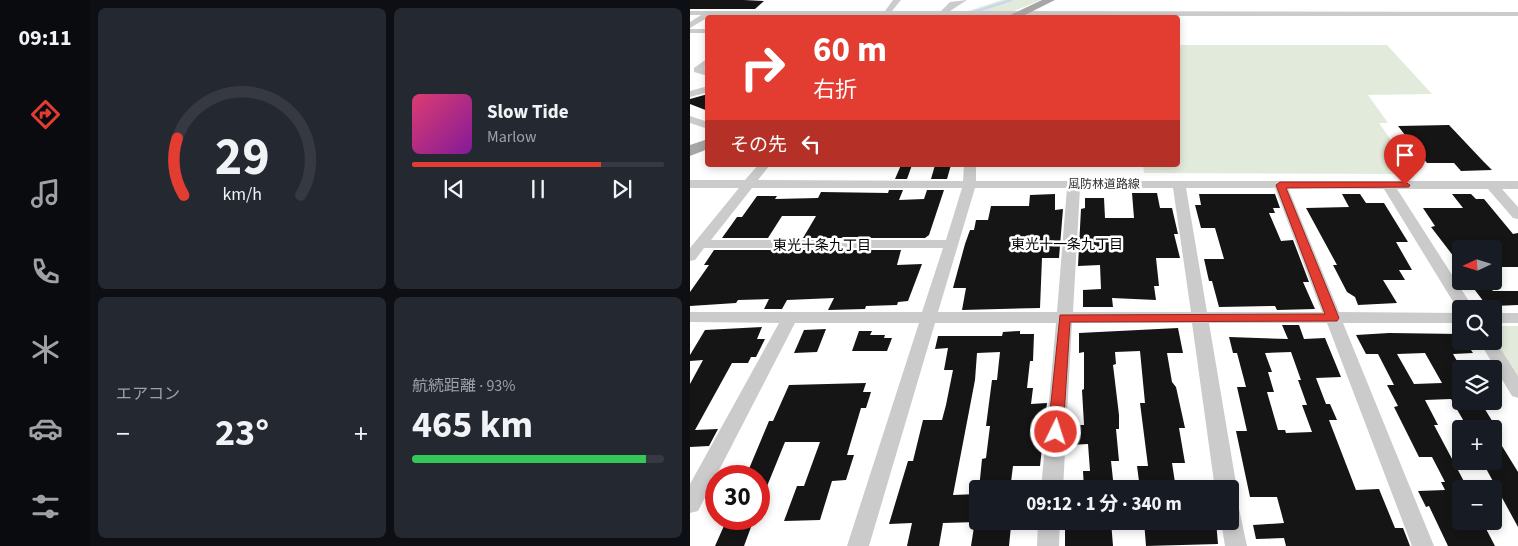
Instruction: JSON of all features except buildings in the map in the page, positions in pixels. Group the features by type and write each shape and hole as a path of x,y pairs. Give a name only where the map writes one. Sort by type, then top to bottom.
{"main road":[{"path":"1016,15 1050,0"},
{"path":"690,151 705,145"}],"street":[{"path":"885,15 897,0"},
{"path":"942,13 953,4 963,0"},
{"path":"1377,5 1385,13"},
{"path":"690,13 824,15 942,13 1518,14"},
{"path":"690,26 705,16"},
{"path":"690,31 705,31"},
{"path":"705,63 697,70 705,72"},
{"path":"690,94 705,90"},
{"path":"690,119 705,125"},
{"path":"690,258 762,167"},
{"path":"858,546 953,244 970,184 968,174 970,167"},
{"name":"風防林道路線","path":"690,184 1518,186"},
{"path":"1053,480 1074,184"},
{"path":"1179,184 1225,480"},
{"path":"1280,185 1423,546"},
{"path":"1388,185 1460,300"},
{"path":"1492,186 1518,214"},
{"path":"701,244 953,244"},
{"path":"690,317 1452,318"},
{"path":"690,504 790,317"},
{"path":"1502,318 1518,318"},
{"path":"1493,350 1518,391"},
{"path":"1048,546 1049,530"},
{"path":"1233,530 1236,546"}],"green space":[{"path":"1002,0 1041,0 1014,11 968,11"},
{"path":"1180,45 1387,45 1432,94 1368,95 1388,123 1379,123 1415,174 1144,173 1143,167 1180,167"},
{"path":"1502,326 1518,326 1518,376 1502,350"}],"waterway":[{"path":"971,13 1011,0"}],"district":[{"name":"東光十一条九丁目","path":"1067,245"},
{"name":"東光十条九丁目","path":"822,246"}],"route":[{"path":"1056,432 1064,318 1333,318 1280,185 1405,185"}]}
